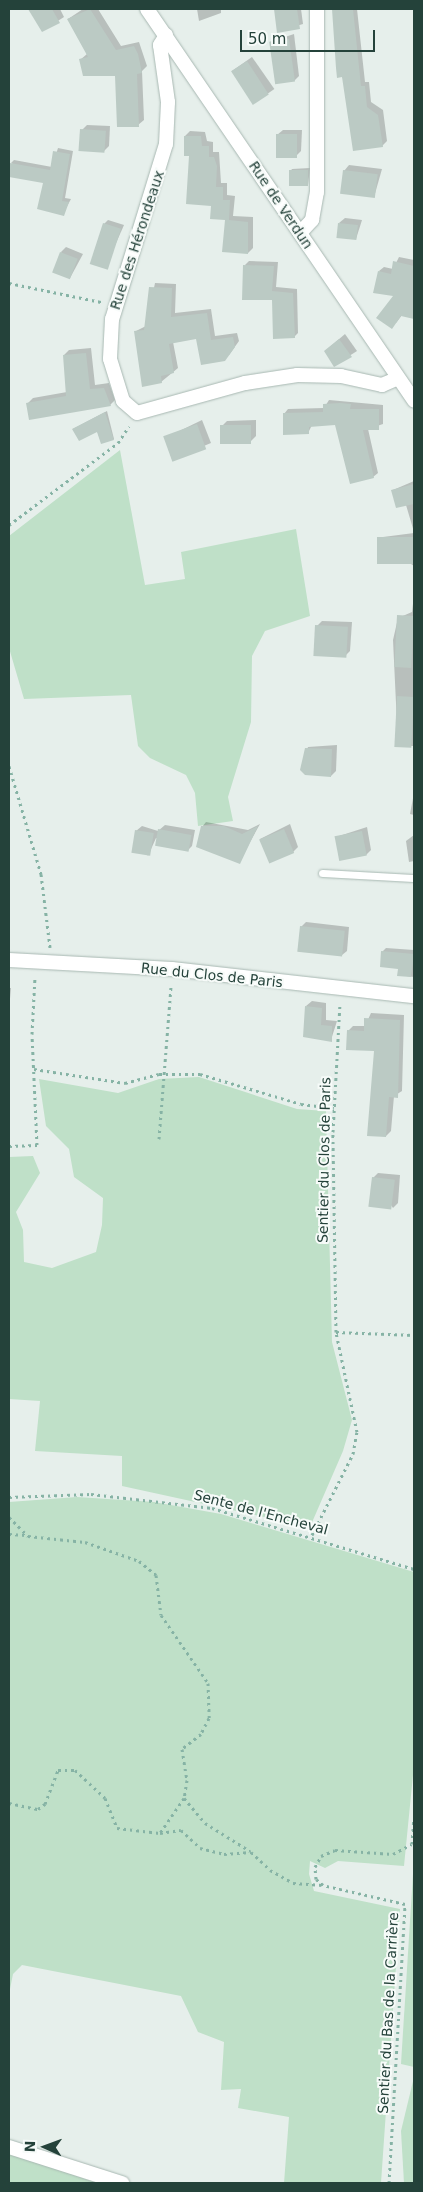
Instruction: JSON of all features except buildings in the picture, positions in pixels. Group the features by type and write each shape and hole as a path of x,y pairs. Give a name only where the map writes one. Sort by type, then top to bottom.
{"street":[{"name":"Rue de Verdun","path":"147,9 300,233 396,379 414,400"},
{"path":"300,233 312,220 317,192 317,9"},
{"name":"Rue des Hérondeaux","path":"137,413 116,388 110,358 115,305 135,254 166,144 168,102 160,45 166,35"},
{"path":"137,413 245,383 297,375 341,376 382,385 396,379"},
{"name":"Rue du Clos de Paris","path":"9,960 172,969 414,996"},
{"path":"9,2147 122,2183"}],"lane":[{"path":"322,874 414,878"}],"path":[{"path":"9,283 115,305"},
{"path":"9,525 118,443 137,413"},
{"path":"9,766 10,785 41,874 43,962 34,1069 37,1145 9,1146"},
{"path":"159,1139 172,969"},
{"name":"Sentier du Clos de Paris","path":"312,1535 353,1454 357,1432 336,1332 334,1108 341,988"},
{"path":"34,1069 125,1083 164,1074 200,1074 301,1104 334,1108"},
{"path":"336,1332 414,1335"},
{"name":"Sente de l'Encheval","path":"9,1497 91,1494 155,1499 212,1508 312,1535 414,1569"},
{"path":"9,1517 28,1536"},
{"path":"9,1534 85,1542 139,1561 156,1576 162,1614 208,1683 209,1718 201,1734 182,1749 187,1780 184,1798 160,1833"},
{"path":"9,1803 38,1809 45,1804 58,1770 75,1770 105,1798 117,1828 160,1833 181,1830 200,1848 224,1854 251,1852"},
{"path":"184,1798 205,1823 251,1852 270,1870 293,1883 323,1886"},
{"path":"323,1886 316,1880 321,1856 335,1850 393,1854 412,1844 414,1818"},
{"name":"Sentier du Bas de la Carrière","path":"323,1886 405,1904 389,2183"}],"green space":[{"path":"120,450 145,585 185,579 181,552 296,529 310,616 265,631 252,656 251,722 228,797 233,821 198,826 195,793 186,775 150,758 138,746 131,695 24,699 9,648 9,536"},
{"path":"199,1077 297,1109 326,1111 332,1342 352,1420 343,1451 310,1527 122,1486 122,1456 35,1451 40,1401 9,1399 9,1157 33,1156 40,1173 16,1212 23,1230 24,1262 52,1268 96,1252 102,1225 103,1198 74,1177 69,1149 46,1126 39,1079 118,1093 159,1079"},
{"path":"77,1497 154,1502 221,1514 414,1572 414,1765 404,1866 338,1861 325,1868 310,1861 309,1874 314,1891 400,1909 381,2183 284,2183 289,2117 238,2108 241,2089 221,2090 224,2042 198,2032 181,1996 22,1965 13,1974 9,1994 9,1502"},
{"path":"414,1858 414,2067 401,2064"},
{"path":"414,2077 414,2183 404,2183 401,2131"},
{"path":"9,2154 74,2175 97,2183 9,2183"}]}
